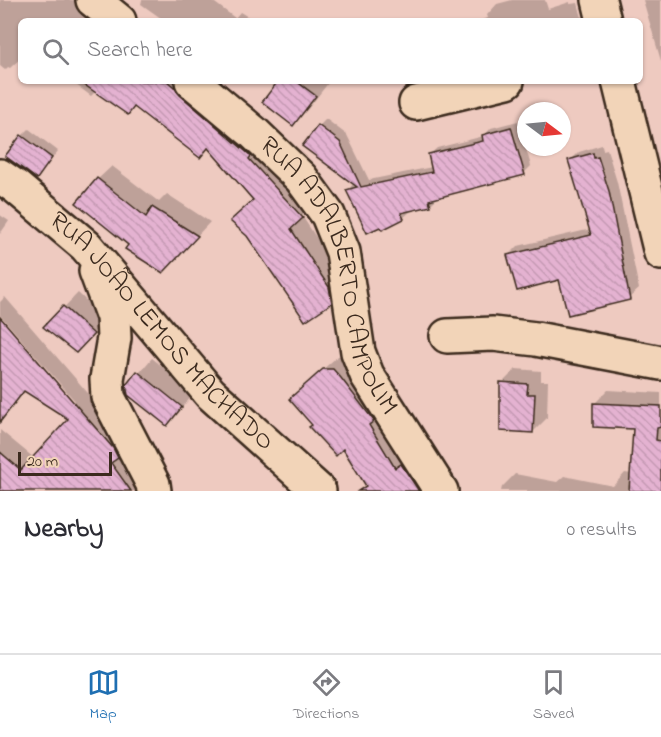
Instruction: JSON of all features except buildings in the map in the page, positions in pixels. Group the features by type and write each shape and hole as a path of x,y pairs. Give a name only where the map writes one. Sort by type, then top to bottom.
{"street":[{"path":"93,0 115,18"},
{"path":"599,0 603,18"},
{"name":"RUA ADALBERTO CAMPOLIM","path":"196,84 253,132 301,178 328,215 343,252 358,352 367,375 441,491"},
{"path":"416,103 495,84"},
{"path":"620,84 650,163 661,253"},
{"name":"RUA JOÃO LEMOS MACHADO","path":"0,176 86,246 210,393 319,491"},
{"path":"86,246 113,317 114,338 107,379 108,397 153,484 154,491"},
{"path":"447,336 493,334 536,339 661,363"}]}
